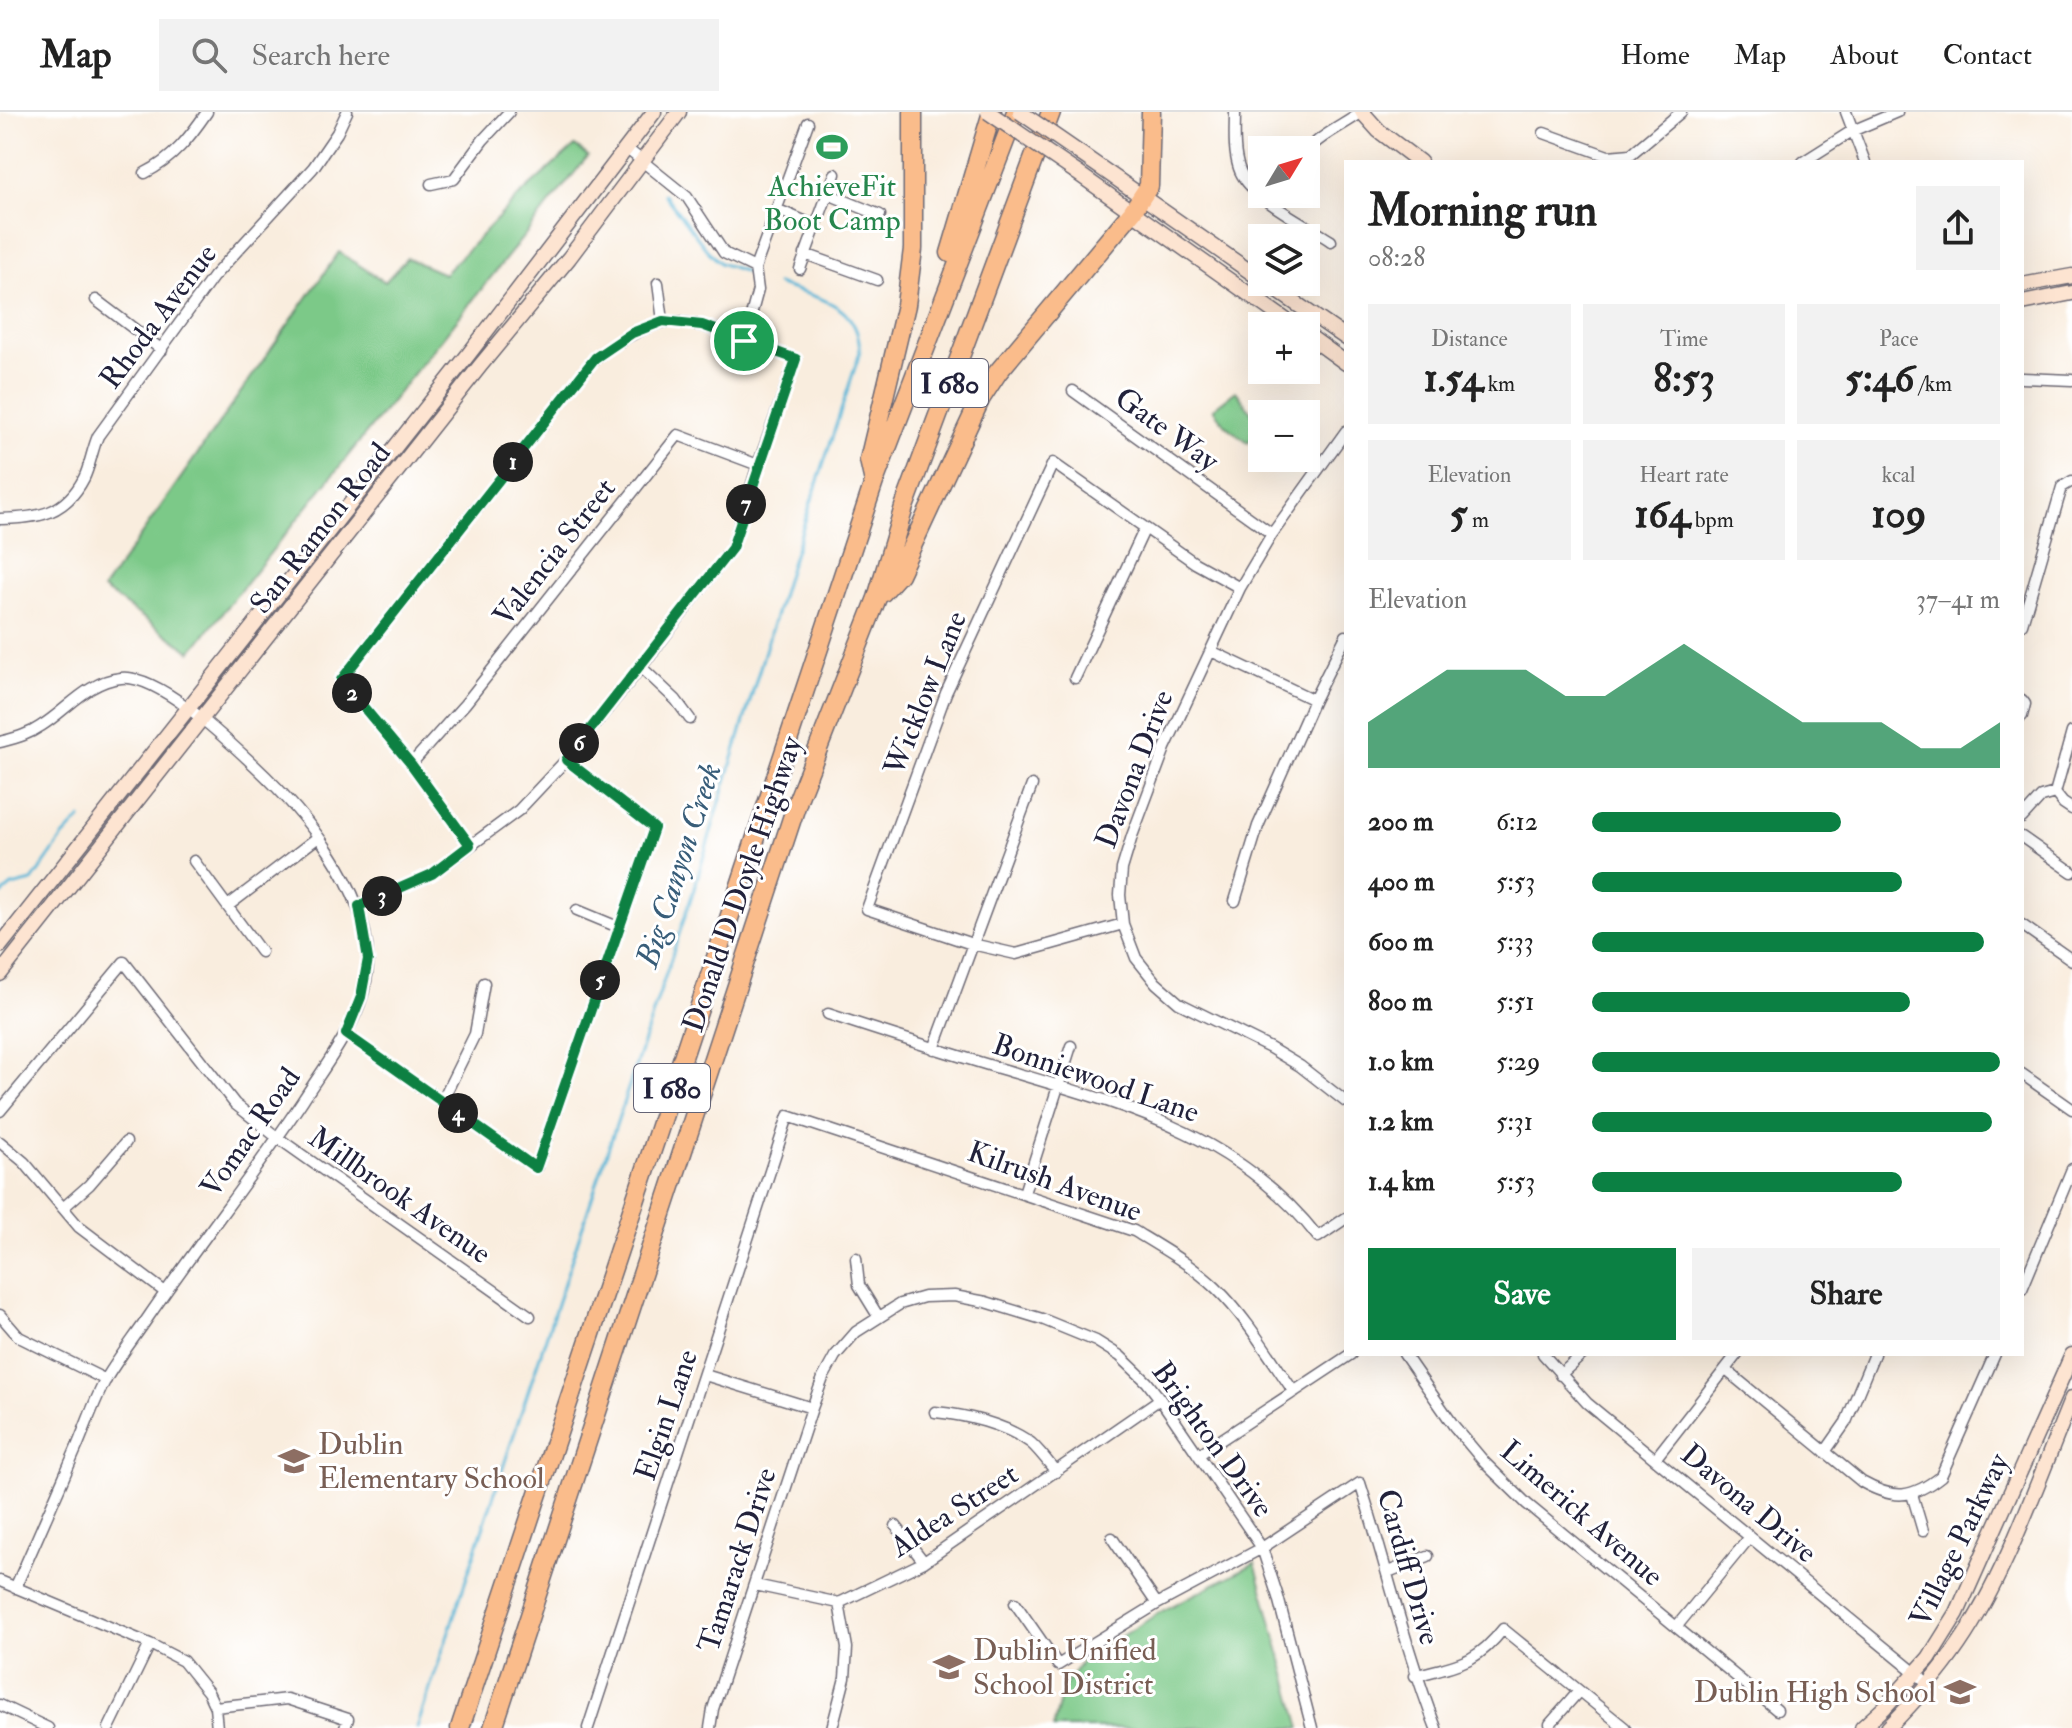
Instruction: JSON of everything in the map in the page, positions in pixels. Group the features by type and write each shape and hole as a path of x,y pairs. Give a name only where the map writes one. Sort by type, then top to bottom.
{"highway":[{"path":"874,482 869,460 906,305 913,249 913,112"},
{"path":"914,382 919,345 958,230 990,112"},
{"name":"Donald D Doyle Highway","path":"460,1728 874,482 1018,112"},
{"name":"Donald D Doyle Highway","path":"493,1728 794,810 877,598 904,507 1051,112"},
{"path":"877,598 899,574 981,398 998,372 1149,186 1151,112"}],"main road":[{"name":"San Ramon Road","path":"0,946 468,355 654,112"},
{"name":"San Ramon Road","path":"0,974 679,112"},
{"path":"990,112 1076,172 1137,204 1248,271"},
{"path":"1018,112 1081,154 1137,204 1276,312"},
{"path":"1362,112 1379,131 1417,160"},
{"path":"2024,285 2072,276"},
{"path":"2024,303 2072,293"},
{"path":"1286,296 1344,337"},
{"path":"1320,344 1344,362"},
{"name":"Village Parkway","path":"1862,1728 1916,1674 1957,1613 2071,1362"},
{"name":"Village Parkway","path":"1888,1728 1929,1684 1961,1642 1997,1576 2072,1398"}],"street":[{"path":"145,173 162,165 178,150 207,112"},
{"name":"Rhoda Avenue","path":"0,519 51,513 72,497 86,475 98,436 213,277 313,168 347,112"},
{"path":"431,184 454,179 509,112"},
{"path":"1235,112 1238,168 1248,184"},
{"path":"1320,140 1362,112"},
{"path":"1544,133 1608,156 1631,154 1681,112"},
{"path":"1846,112 1864,160"},
{"path":"1806,160 1852,131 1897,112"},
{"path":"744,341 758,290 755,268 808,123"},
{"path":"626,148 687,197 724,253 755,268"},
{"path":"800,269 835,174"},
{"path":"828,194 880,215"},
{"path":"1286,208 1331,241"},
{"path":"776,209 816,226"},
{"path":"805,254 877,280"},
{"path":"658,283 663,321"},
{"path":"96,300 162,350"},
{"path":"359,906 432,874 519,810 566,760 641,667 732,548 796,359 702,325 663,321 632,333 595,358 341,680 411,764 470,845"},
{"path":"2024,378 2072,380"},
{"name":"Gate Way","path":"1073,391 1272,534"},
{"name":"Davona Drive","path":"1344,434 1272,534 1240,588 1165,748 1132,836 1122,869 1120,895 1123,924 1136,958 1156,983 1179,1003 1300,1066 1344,1100"},
{"name":"Valencia Street","path":"411,764 465,704 678,435 758,465"},
{"name":"Wicklow Lane","path":"1123,924 1016,954 972,944 867,909 946,693 1053,463 1195,563 1240,588"},
{"path":"2024,617 2062,487 2072,481"},
{"path":"1075,678 1145,528"},
{"path":"1235,901 1258,826 1344,640"},
{"path":"1211,651 1314,700"},
{"path":"641,667 676,700 690,719"},
{"name":"Vomac Road","path":"0,742 22,737 42,726 101,682 120,678 148,682 202,721 282,792 345,878 359,906 368,959 361,997 346,1034 278,1138 165,1292 106,1380 15,1588"},
{"path":"2055,793 2072,732"},
{"path":"346,1034 536,1168 654,828 566,760"},
{"path":"934,1049 1032,785"},
{"path":"2055,793 2072,809"},
{"path":"2024,816 2041,797 2055,793"},
{"path":"229,905 317,838"},
{"path":"2024,838 2072,872"},
{"path":"194,861 261,952"},
{"path":"577,910 618,927"},
{"path":"2024,926 2072,960"},
{"name":"Millbrook Avenue","path":"0,1111 124,962 235,1104 278,1138 530,1316"},
{"path":"442,1101 475,1034 484,983"},
{"name":"Bonniewood Lane","path":"828,1014 1176,1126 1220,1150 1259,1177 1297,1211 1318,1237 1344,1219"},
{"path":"1024,1193 1071,1046"},
{"path":"2024,1075 2072,1109"},
{"name":"Kilrush Avenue","path":"788,1116 1134,1231 1178,1258 1214,1286 1243,1318 1294,1392"},
{"name":"Elgin Lane","path":"588,1728 788,1116"},
{"path":"0,1142 24,1162 79,1227 165,1292"},
{"path":"63,1208 89,1185 126,1142"},
{"path":"2024,1284 2072,1169"},
{"path":"856,1258 859,1285 878,1316"},
{"name":"Brighton Drive","path":"812,1408 835,1356 856,1332 900,1304 924,1297 954,1296 986,1302 1042,1319 1096,1341 1120,1356 1160,1399 1262,1548 1312,1728"},
{"path":"0,1315 19,1337 106,1380"},
{"path":"1198,1455 1348,1356"},
{"name":"Limerick Avenue","path":"1405,1356 1454,1426 1485,1463 1527,1504 1777,1710"},
{"name":"Davona Drive","path":"1545,1356 1587,1403 1929,1684"},
{"path":"1560,1375 1581,1356"},
{"path":"1655,1459 1736,1356"},
{"path":"1825,1452 1846,1422 1873,1356"},
{"path":"1726,1370 1862,1482 1880,1493 1912,1494 1941,1476 1949,1463 1994,1356"},
{"path":"705,1375 812,1408"},
{"name":"Aldea Street","path":"839,1603 924,1562 1160,1399"},
{"name":"Tamarack Drive","path":"710,1728 713,1709 812,1408"},
{"path":"935,1412 961,1415 1013,1433 1032,1444 1056,1472"},
{"name":"Cardiff Drive","path":"1262,1548 1360,1483 1388,1572 1415,1676 1436,1728"},
{"path":"1912,1494 1923,1531"},
{"path":"896,1526 924,1562"},
{"path":"1677,1626 1750,1537"},
{"path":"1112,1538 1157,1604"},
{"path":"1015,1603 1058,1665 1157,1604 1262,1548"},
{"path":"1388,1572 1428,1556"},
{"path":"0,1581 183,1661 208,1692 215,1707 217,1728"},
{"path":"755,1585 839,1603 847,1648 845,1678 832,1728"},
{"path":"1415,1676 1472,1659 1491,1644 1503,1629 1625,1728"},
{"path":"109,1728 150,1644"},
{"path":"1550,1724 1579,1691"},
{"path":"215,1707 287,1699 348,1719 345,1728"},
{"path":"0,1705 48,1728"}],"green space":[{"path":"575,146 588,156 191,652 103,589 339,252 385,282 407,258 444,274 520,195"},
{"path":"1236,391 1248,408 1248,443 1226,426 1213,409"},
{"path":"1255,1563 1301,1728 1053,1728 1063,1688 1081,1662 1162,1611"}],"waterway":[{"name":"Big Canyon Creek","path":"664,194 720,263 749,273"},
{"name":"Big Canyon Creek","path":"417,1728 694,889 789,570 860,352 858,335 844,312 833,304 777,284"},
{"path":"0,896 12,886 32,881 63,837 81,818"}],"place":[{"name":"AchieveFit Boot Camp","path":"832,147"},
{"name":"Dublin Elementary School","path":"294,1461"},
{"name":"Dublin Unified School District","path":"949,1667"},
{"name":"Dublin High School","path":"1960,1692"}],"route":[{"path":"663,321 702,325 744,341 796,359 732,548 566,760 654,828 536,1168 346,1034 361,997 368,959 359,906 432,874 470,845 411,764 341,680 595,358 632,333 663,321"}]}
